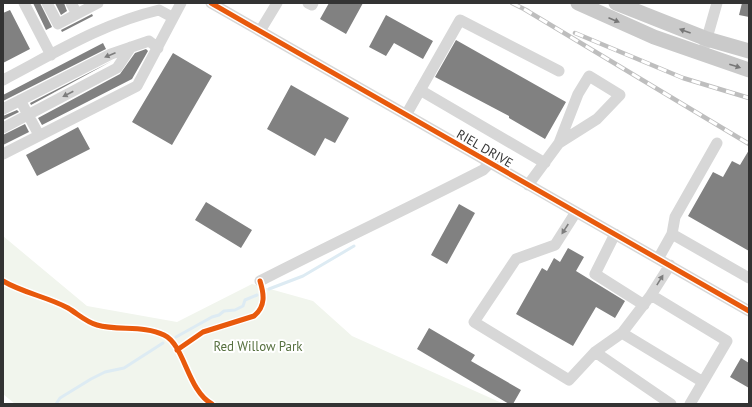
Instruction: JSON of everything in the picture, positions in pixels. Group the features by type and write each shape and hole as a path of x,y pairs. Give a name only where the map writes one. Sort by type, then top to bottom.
{"main road":[{"path":"578,3 654,37 702,55 749,70"},
{"path":"616,3 707,39 749,51"}],"street":[{"path":"24,3 51,55"},
{"path":"48,3 58,24 94,4"},
{"path":"71,3 77,14"},
{"path":"150,3 172,17"},
{"path":"3,154 137,86 158,48 172,17 181,3"},
{"name":"RIEL DRIVE","path":"211,3 749,311"},
{"path":"260,31 276,3"},
{"path":"308,3 312,5 313,3"},
{"path":"702,55 717,3"},
{"path":"3,80 99,30 141,14 159,10"},
{"path":"406,115 460,20 559,72"},
{"path":"3,109 111,54 149,42 158,48"},
{"path":"3,128 117,68 131,47"},
{"path":"528,185 559,143 578,94 589,76 620,95 597,119 559,143"},
{"path":"420,90 545,163"},
{"path":"20,100 39,136"},
{"path":"658,259 672,234 675,218 717,143"},
{"path":"260,281 350,234 409,208 482,170 490,163"},
{"path":"576,212 555,245 516,259 474,322 569,380 595,352 622,333 644,305 670,265"},
{"path":"615,234 595,274 644,305"},
{"path":"672,234 749,278"},
{"path":"651,295 727,341 690,404"},
{"path":"622,333 703,382"},
{"path":"595,352 671,404"}],"green space":[{"name":"Red Willow Park","path":"3,236 87,306 177,322 252,284 313,301 352,336 504,404 15,404 3,394"}],"building":[{"path":"33,3 40,3 52,27 46,30"},
{"path":"55,3 64,3 67,11 61,15"},
{"path":"329,3 363,3 346,34 320,19"},
{"path":"742,3 749,3 749,17 739,15"},
{"path":"10,10 30,49 3,63 3,13"},
{"path":"92,14 93,16 62,32 61,30"},
{"path":"386,15 433,41 423,59 394,43 386,56 369,47"},
{"path":"456,40 566,102 545,139 509,118 509,116 435,77"},
{"path":"103,43 106,49 3,101 3,95"},
{"path":"146,49 148,51 132,79 42,125 38,118 120,74 135,53"},
{"path":"173,53 212,76 172,145 132,122"},
{"path":"112,61 31,105 30,103"},
{"path":"291,85 349,118 335,143 325,138 315,156 267,129"},
{"path":"17,110 19,112 3,120 3,116"},
{"path":"25,124 29,132 3,145 3,135"},
{"path":"78,127 90,149 37,176 26,155"},
{"path":"749,150 749,251 688,216 713,172 723,177 732,161 740,165"},
{"path":"206,202 252,230 241,248 195,220"},
{"path":"459,204 475,213 447,264 431,255"},
{"path":"568,248 584,257 576,271 625,301 615,318 596,307 573,346 516,314 542,268 547,271 554,258 560,262"},
{"path":"429,328 475,355 471,361 521,390 513,404 509,404 417,349"},
{"path":"741,358 749,363 749,388 730,377"}],"waterway":[{"path":"269,289 303,276 354,246"},
{"path":"176,337 224,311 235,310 243,306 245,300 257,295"},
{"path":"56,404 60,398 91,379 105,372 124,368 163,343"}],"railway":[{"path":"512,3 528,11"},
{"path":"524,9 749,144"},
{"path":"575,33 683,78 749,98"}],"cycle path":[{"path":"211,3 749,311"},
{"path":"3,281 19,289 60,304 93,324 114,328 148,330 164,335 171,340 177,348 197,389 212,404"},
{"path":"177,350 203,332 254,316 261,308 263,300 260,281"}]}
